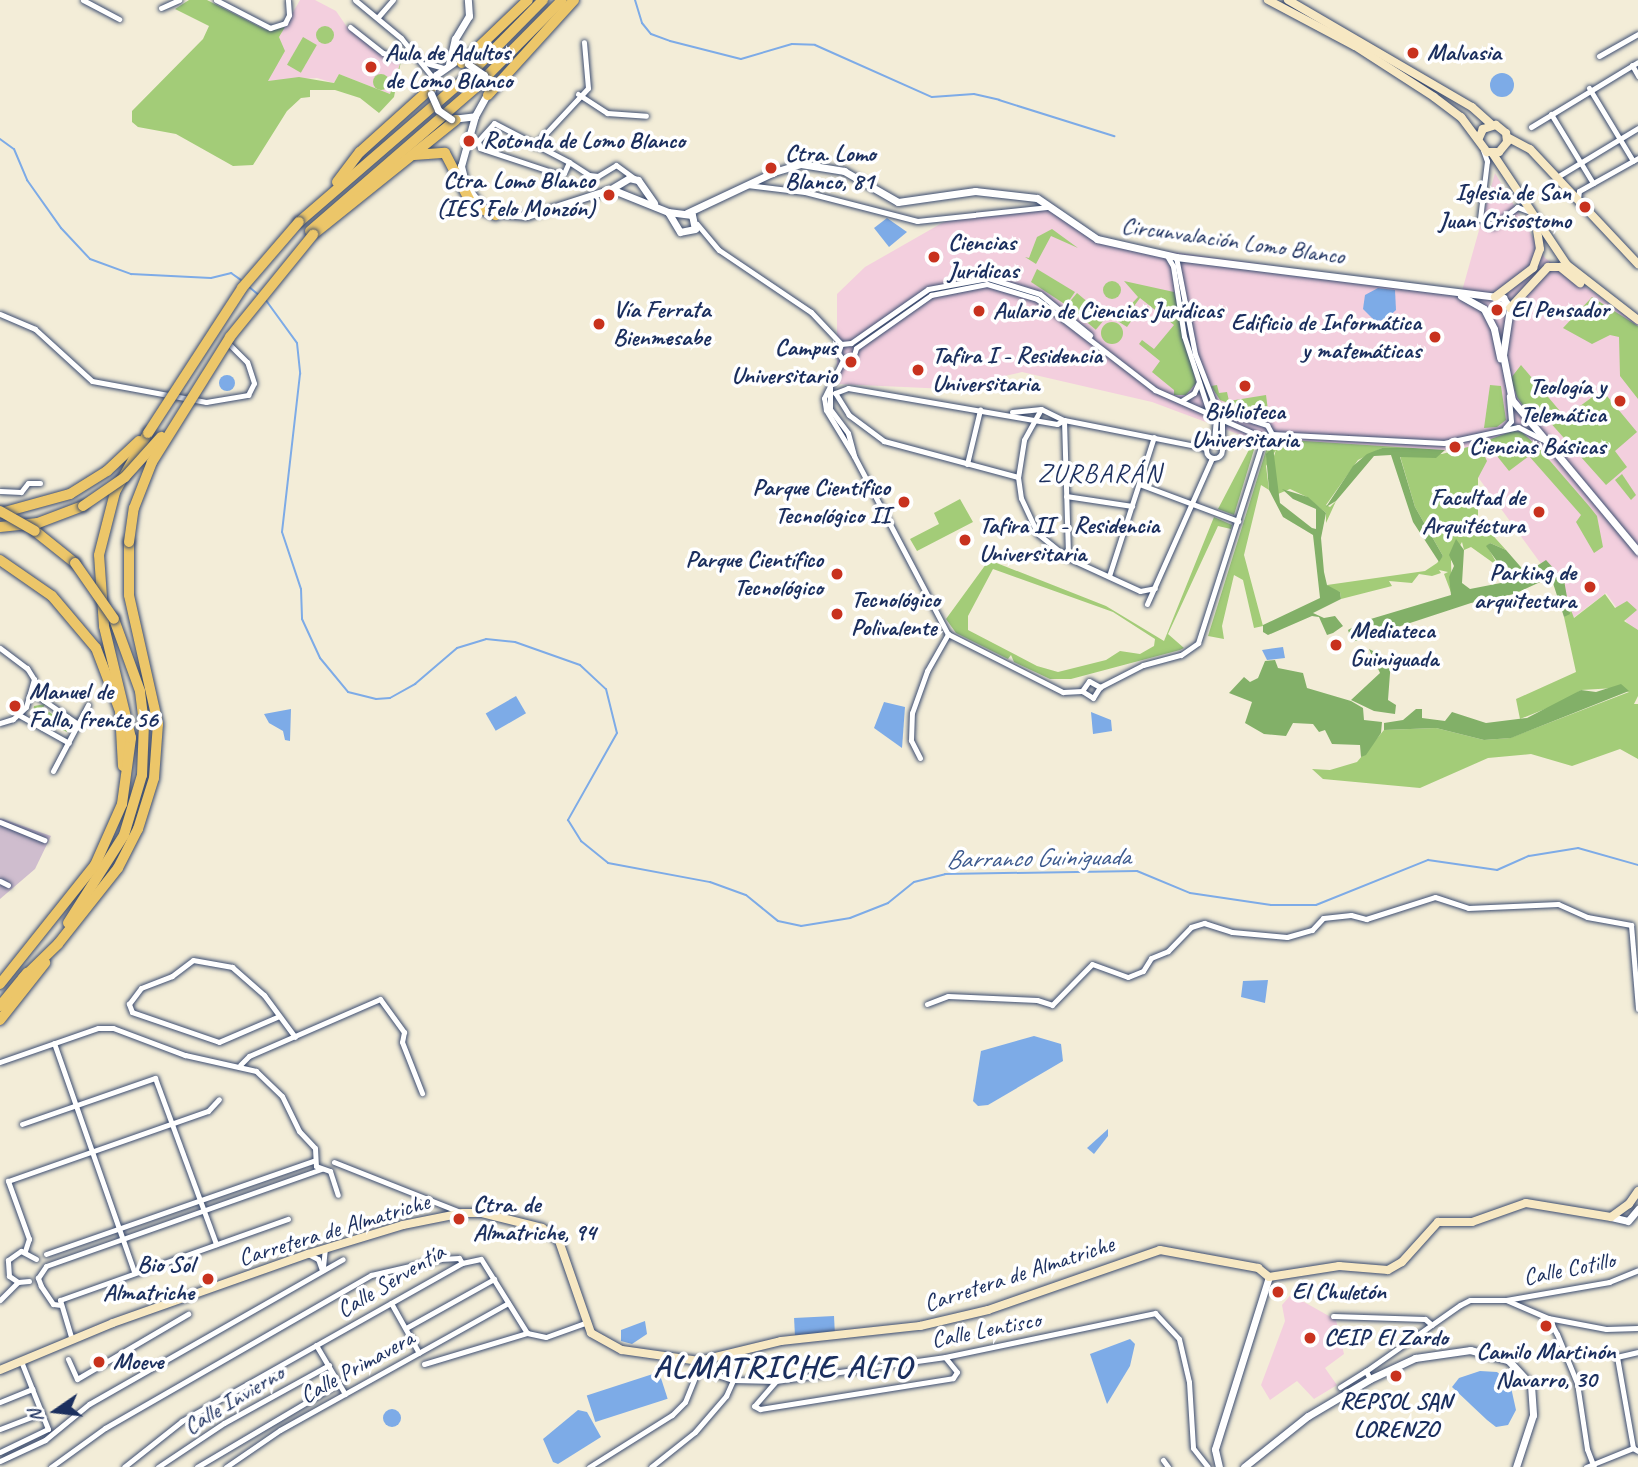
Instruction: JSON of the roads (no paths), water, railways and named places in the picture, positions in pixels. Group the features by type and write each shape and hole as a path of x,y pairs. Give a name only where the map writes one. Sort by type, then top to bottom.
{"highway":[{"path":"465,63 528,0"},
{"path":"0,527 38,523 83,506 125,477 157,443 225,335 311,233 347,195 476,87 562,0"},
{"path":"488,91 555,25 574,0"},
{"path":"0,984 95,865 122,804 131,738 100,600 101,540 115,492 148,433 242,288 299,222 333,189 468,76 541,2"},
{"path":"333,189 360,152 432,87"},
{"path":"0,1020 126,854 154,778 158,724 130,595 128,542 134,508 152,462 230,337 311,233 456,119"},
{"path":"411,156 445,153 472,205 496,215"},
{"path":"0,512 70,494 107,471 148,433"},
{"path":"0,512 35,531 75,564 114,619 140,691 144,751 137,794 124,835 102,875 0,1006"},
{"path":"0,559 52,596 83,628 114,687 123,739 116,803 101,842 76,882 0,975"},
{"path":"23,978 58,944"}],"main road":[{"path":"1268,0 1355,46 1461,117 1479,138 1483,150 1493,154 1534,221 1567,265 1638,320"},
{"path":"1288,0 1450,94 1492,125 1500,127 1507,137 1530,149 1638,264"},
{"path":"1479,138 1492,125"},
{"path":"1493,154 1505,148 1507,137"},
{"path":"1494,297 1526,277 1538,259 1540,241 1534,221"},
{"path":"1509,313 1538,274 1555,265 1638,320"},
{"path":"1269,1277 1339,1266 1388,1270 1402,1262 1438,1222 1472,1222 1508,1205 1547,1205 1585,1215 1611,1217 1629,1204 1638,1191"},
{"name":"Carretera de Almatriche","path":"0,1370 72,1340 308,1254 403,1225 463,1213 482,1213 542,1228 559,1241 585,1323 591,1333 622,1350 699,1365 781,1341 920,1326 988,1310 1160,1250 1258,1268 1269,1277"}],"street":[{"path":"83,0 119,19"},
{"path":"161,8 178,0"},
{"path":"216,0 270,28 285,23 289,16 288,0"},
{"path":"355,0 378,17 425,63 438,110 456,119 466,135"},
{"path":"378,17 393,0"},
{"path":"432,87 446,66 454,39 469,16 468,0"},
{"path":"350,27 383,53 397,57 414,52"},
{"path":"1599,56 1638,34"},
{"path":"454,39 465,63 484,75 488,91 466,135 461,166 466,186 482,207 496,215 527,216 611,189 635,177"},
{"path":"534,146 578,94 588,88 584,42"},
{"path":"425,63 446,66 465,63"},
{"path":"1531,127 1590,88 1635,64 1638,76"},
{"path":"1578,200 1579,191 1636,160 1620,139 1590,88"},
{"path":"578,94 607,113 646,116"},
{"path":"1550,114 1593,183"},
{"path":"456,119 474,116"},
{"path":"569,162 564,173 555,173 480,148 478,141 494,123 534,146 569,162 594,176 616,165 635,177 654,204"},
{"path":"1557,177 1638,128"},
{"path":"1483,150 1487,161 1480,219 1493,226 1517,207 1528,211"},
{"name":"Circunvalación Lomo Blanco","path":"687,213 801,164 844,171 898,202 975,191 1037,198 1097,239 1180,257 1330,273 1458,295"},
{"path":"622,168 625,181"},
{"path":"747,186 805,192 917,221 1052,206"},
{"path":"611,189 654,204 668,212 687,213 696,221 702,234 811,312 841,344 854,346 931,295 987,285 1037,299 1108,351 1155,390 1209,412 1219,421 1264,438"},
{"path":"691,233 701,208"},
{"path":"668,212 680,232 702,234"},
{"path":"1166,254 1172,267 1184,336 1209,412"},
{"path":"1180,257 1179,275 1195,354 1216,408"},
{"path":"1458,295 1503,298 1509,313 1506,382 1511,421 1504,429"},
{"path":"1458,295 1484,309 1506,382 1518,410 1638,551"},
{"path":"1484,309 1494,297"},
{"path":"1489,320 1499,323 1509,313"},
{"path":"0,314 35,329 92,381 206,402 248,395 254,383 247,362 226,339 245,319"},
{"path":"841,344 838,353 843,360"},
{"path":"843,360 853,358 854,346"},
{"path":"843,360 830,384 830,409 848,433 855,456 948,634 1063,692 1082,691 1093,698 1100,687 1143,665 1181,655 1198,643 1264,438 1272,434 1444,443 1504,429 1525,429 1542,439"},
{"path":"1181,402 1194,393 1199,382"},
{"path":"1018,477 871,434 839,405 838,389 1006,413 1057,424 1064,420"},
{"path":"1209,412 1216,408 1267,425 1272,434"},
{"path":"1006,413 1041,409 1064,420 1206,448 1212,458"},
{"path":"1041,409 1024,440 1018,477 1021,498 1037,533 1068,558 1140,591 1154,588"},
{"path":"967,464 980,410"},
{"path":"1064,420 1068,558"},
{"path":"1206,448 1214,441 1219,421"},
{"path":"1212,458 1218,457 1222,446 1219,421"},
{"path":"1109,576 1154,437"},
{"path":"1214,441 1222,446"},
{"path":"1147,604 1212,458"},
{"path":"0,491 21,492 28,483 40,483"},
{"path":"1139,484 1237,521"},
{"path":"1066,496 1132,506"},
{"path":"920,758 911,740 912,713 927,671 948,634"},
{"path":"0,648 27,668 34,679 33,693 19,715 0,723"},
{"path":"1082,691 1089,681 1100,687"},
{"path":"33,693 78,724"},
{"path":"53,771 88,705"},
{"path":"19,715 68,743"},
{"path":"0,822 44,840"},
{"path":"0,881 8,885"},
{"path":"927,1004 948,996 1037,1000 1052,1005 1092,964 1128,977 1143,971 1152,958 1168,951 1191,926 1204,923 1262,937 1287,937 1312,930 1323,918 1351,915 1366,919 1435,897 1468,908 1558,904 1587,917 1631,925 1638,1009"},
{"path":"277,1017 219,1042 132,1012 129,1004 141,988 172,976 193,960 232,967 264,995 277,1017 295,1037"},
{"path":"240,1065 380,999 404,1032 402,1042 422,1093"},
{"path":"0,1062 98,1028 113,1028 185,1055 240,1065 270,1081 299,1131 315,1148 313,1161"},
{"path":"54,1043 134,1272"},
{"path":"22,1124 155,1078 174,1123 216,1244"},
{"path":"0,1262 25,1251 29,1239 8,1181 208,1111 219,1099"},
{"path":"313,1161 330,1171 338,1195"},
{"path":"46,1254 313,1161"},
{"path":"334,1161 463,1213"},
{"path":"61,1305 47,1297 38,1278 41,1270 321,1168"},
{"path":"1611,1217 1628,1222 1638,1209"},
{"path":"72,1340 60,1300 289,1219"},
{"path":"322,1270 325,1249"},
{"path":"25,1251 36,1259"},
{"path":"308,1254 318,1259 322,1270"},
{"name":"Calle Serventía","path":"51,1467 105,1428 371,1275 440,1259 459,1258 462,1263 182,1421 124,1467"},
{"name":"Calle Serventía","path":"0,1461 45,1440 89,1404 343,1259"},
{"path":"462,1263 481,1259 527,1333"},
{"path":"8,1260 3,1271 18,1282"},
{"name":"Calle Cotillo","path":"1506,1300 1609,1282 1638,1270"},
{"path":"1219,1467 1215,1449 1269,1277"},
{"path":"406,1328 494,1279"},
{"path":"0,1300 18,1282 29,1281"},
{"path":"1244,1467 1308,1416 1470,1300 1506,1300 1548,1318 1597,1328 1638,1328"},
{"path":"391,1303 419,1353"},
{"name":"Calle Primavera","path":"226,1467 345,1394 508,1303"},
{"name":"Calle Lentisco","path":"699,1365 733,1380 776,1381 945,1357 1155,1313 1179,1339 1189,1382 1193,1448 1208,1467"},
{"path":"68,1359 77,1379 188,1314"},
{"path":"1333,1316 1425,1319 1432,1325"},
{"path":"1548,1318 1577,1383 1590,1466 1635,1449 1618,1357 1638,1352"},
{"path":"424,1364 527,1333 546,1337 585,1323"},
{"path":"316,1345 345,1394"},
{"path":"1340,1387 1415,1358 1452,1350 1489,1353 1507,1360 1523,1373 1534,1398 1530,1427 1516,1467"},
{"path":"776,1381 754,1406 760,1409 953,1378 957,1372 945,1357"},
{"path":"0,1452 48,1429 22,1361"},
{"name":"Calle Invierno","path":"158,1467 224,1423 329,1365"},
{"path":"589,1467 672,1415 685,1402 699,1365"},
{"path":"651,1467 695,1432 726,1396 733,1380"},
{"path":"197,1467 340,1383"},
{"path":"0,1402 33,1389"},
{"path":"0,1429 42,1412"},
{"path":"1163,1460 1168,1467"}],"water":[{"path":"1502,73 1513,80 1514,85 1507,96 1502,97 1491,90 1490,85 1497,74"},
{"path":"887,218 907,232 889,247 874,228"},
{"path":"1378,288 1395,290 1396,310 1385,320 1375,321 1363,309 1365,295"},
{"path":"227,375 235,383 227,391 219,383"},
{"path":"1283,647 1285,658 1267,660 1262,650"},
{"path":"516,696 526,713 496,731 486,714"},
{"path":"884,702 905,707 902,748 874,728"},
{"path":"291,709 290,741 285,740 283,731 269,723 264,714"},
{"path":"1091,712 1111,720 1112,731 1093,734"},
{"path":"1268,980 1265,1003 1241,997 1243,981"},
{"path":"1034,1036 1061,1044 1063,1061 988,1105 978,1106 973,1101 981,1051"},
{"path":"1108,1129 1108,1136 1094,1154 1087,1148"},
{"path":"834,1316 835,1333 795,1335 794,1318"},
{"path":"645,1321 647,1334 632,1344 621,1341 621,1330"},
{"path":"1130,1339 1135,1344 1130,1366 1107,1404 1090,1354"},
{"path":"1480,1371 1497,1372 1510,1383 1516,1410 1508,1425 1496,1427 1452,1387 1459,1378"},
{"path":"659,1372 668,1399 595,1422 587,1395"},
{"path":"392,1409 398,1412 401,1418 398,1424 392,1427 386,1424 383,1418 386,1412"},
{"path":"578,1410 587,1412 601,1437 558,1464 553,1462 543,1439"}],"waterway":[{"path":"635,0 642,23 651,34 670,41 741,59 792,44 815,45 932,97 974,94 1114,136"},
{"name":"Barranco Guiniguada","path":"0,139 14,149 27,180 61,228 90,259 131,274 211,278 231,273 241,280"},
{"name":"Barranco Guiniguada","path":"248,286 260,296"},
{"name":"Barranco Guiniguada","path":"265,299 297,343 300,374 282,532 301,589 302,619 320,658 348,692 376,699 390,698 415,684 457,648 486,639 515,642 580,665 606,689 617,733 568,820 581,841 608,863 710,882 746,895 778,921 801,926 850,918 888,903 914,882 945,874 1137,871 1190,893 1271,905 1316,905 1428,860 1497,870 1529,856 1578,848 1638,865"}],"place":[{"name":"Malvasia","path":"1413,53"},
{"name":"Aula de Adultos de Lomo Blanco","path":"371,67"},
{"name":"Rotonda de Lomo Blanco","path":"469,141"},
{"name":"Ctra. Lomo Blanco, 81","path":"771,168"},
{"name":"Ctra. Lomo Blanco (IES Felo Monzón)","path":"609,195"},
{"name":"Iglesia de San Juan Crisostomo","path":"1585,207"},
{"name":"Ciencias Jurídicas","path":"934,257"},
{"name":"El Pensador","path":"1497,310"},
{"name":"Aulario de Ciencias Jurídicas","path":"979,311"},
{"name":"Vía Ferrata Bienmesabe","path":"599,324"},
{"name":"Edificio de Informática y matemáticas","path":"1435,337"},
{"name":"Campus Universitario","path":"851,362"},
{"name":"Tafira I - Residencia Universitaria","path":"918,370"},
{"name":"Biblioteca Universitaria","path":"1245,386"},
{"name":"Teología y Telemática","path":"1620,401"},
{"name":"Ciencias Básicas","path":"1455,447"},
{"name":"Parque Científico Tecnológico II","path":"904,502"},
{"name":"Facultad de Arquitéctura","path":"1539,512"},
{"name":"Tafira II - Residencia Universitaria","path":"965,540"},
{"name":"Parque Científico Tecnológico","path":"837,574"},
{"name":"Parking de arquitectura","path":"1590,587"},
{"name":"Tecnológico Polivalente","path":"837,614"},
{"name":"Mediateca Guiniguada","path":"1336,645"},
{"name":"Manuel de Falla, frente 56","path":"15,706"},
{"name":"Ctra. de Almatriche, 94","path":"459,1219"},
{"name":"Bio Sol Almatriche","path":"208,1279"},
{"name":"El Chuletón","path":"1278,1292"},
{"name":"Camilo Martinón Navarro, 30","path":"1546,1326"},
{"name":"CEIP El Zardo","path":"1310,1338"},
{"name":"Moeve","path":"99,1362"},
{"name":"REPSOL SAN LORENZO","path":"1396,1376"}],"district":[{"name":"ZURBARÁN","path":"1100,474"},
{"name":"ALMATRICHE ALTO","path":"783,1367"}]}
